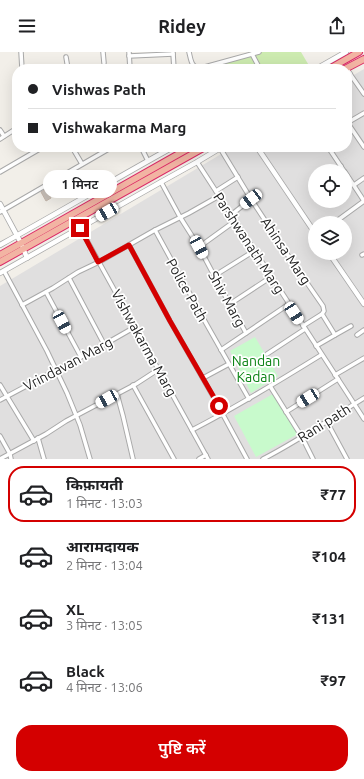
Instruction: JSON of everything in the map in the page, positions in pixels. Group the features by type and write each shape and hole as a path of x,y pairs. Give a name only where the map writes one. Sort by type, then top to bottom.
{"highway":[{"path":"338,64 360,52"},
{"path":"352,67 364,57"},
{"path":"0,263 23,246 119,187 182,152"},
{"path":"0,255 23,246 197,152"}],"street":[{"path":"21,52 22,64"},
{"path":"103,52 104,63"},
{"path":"189,52 192,64"},
{"path":"216,64 259,52"},
{"path":"325,64 346,52"},
{"path":"360,52 364,57"},
{"path":"130,64 129,54 173,53 174,64"},
{"path":"252,54 257,64"},
{"path":"66,57 67,64"},
{"path":"352,78 364,94"},
{"path":"352,119 364,113"},
{"path":"352,129 364,147"},
{"path":"0,130 2,137 12,131"},
{"path":"0,172 34,152"},
{"path":"75,152 82,164"},
{"path":"2,211 102,152"},
{"path":"144,152 148,161"},
{"path":"0,245 164,152"},
{"path":"2,272 214,152"},
{"name":"Ahinsa Marg","path":"223,152 251,199 289,257 324,306 324,311 322,314 335,335"},
{"path":"260,152 308,223"},
{"path":"331,152 340,164"},
{"name":"Parshwanath Marg","path":"198,162 254,251 364,419"},
{"path":"216,191 238,177"},
{"path":"354,185 364,178"},
{"name":"Shiv Marg","path":"161,182 180,217 199,247 246,333"},
{"path":"343,216 364,201 352,182"},
{"path":"22,305 78,272 219,196"},
{"path":"231,215 251,199"},
{"path":"0,204 2,211 23,246 27,258"},
{"path":"199,247 235,221"},
{"name":"Vishwakarma Marg","path":"80,228 207,457"},
{"name":"Police Path","path":"155,230 249,399"},
{"path":"129,245 247,459"},
{"path":"214,276 254,251"},
{"path":"334,260 362,296 364,304"},
{"path":"0,263 2,272 22,305 67,393 80,425 90,459"},
{"path":"230,304 271,277"},
{"path":"68,278 104,344"},
{"path":"46,292 81,357"},
{"path":"221,350 289,304"},
{"path":"267,354 322,314"},
{"path":"316,346 351,326"},
{"name":"Vrindavan Marg","path":"0,400 135,327"},
{"path":"357,335 364,330"},
{"path":"192,430 249,399 322,355"},
{"path":"335,375 364,358"},
{"path":"203,378 229,364"},
{"path":"0,459 159,370"},
{"path":"286,412 338,380"},
{"path":"0,385 34,441"},
{"path":"133,385 174,459"},
{"path":"270,386 313,459"},
{"path":"117,394 133,459"},
{"name":"Rani path","path":"263,459 302,438 364,398"},
{"path":"327,422 347,459"},
{"path":"0,436 10,454 11,459"},
{"path":"38,438 44,459"},
{"path":"198,459 207,457"}],"shaded area":[{"path":"364,69 364,459 0,459 0,286 225,152 352,152 352,76"}],"green space":[{"path":"260,52 301,52 308,64 220,64 219,63"},
{"name":"Nandan Kadan","path":"255,337 278,376 251,393 230,351"},
{"path":"273,394 298,434 256,457 234,416"}],"building":[{"path":"46,189 51,198 46,201 41,192"}],"route":[{"path":"80,228 98,262 129,245 170,321 219,406"}]}
